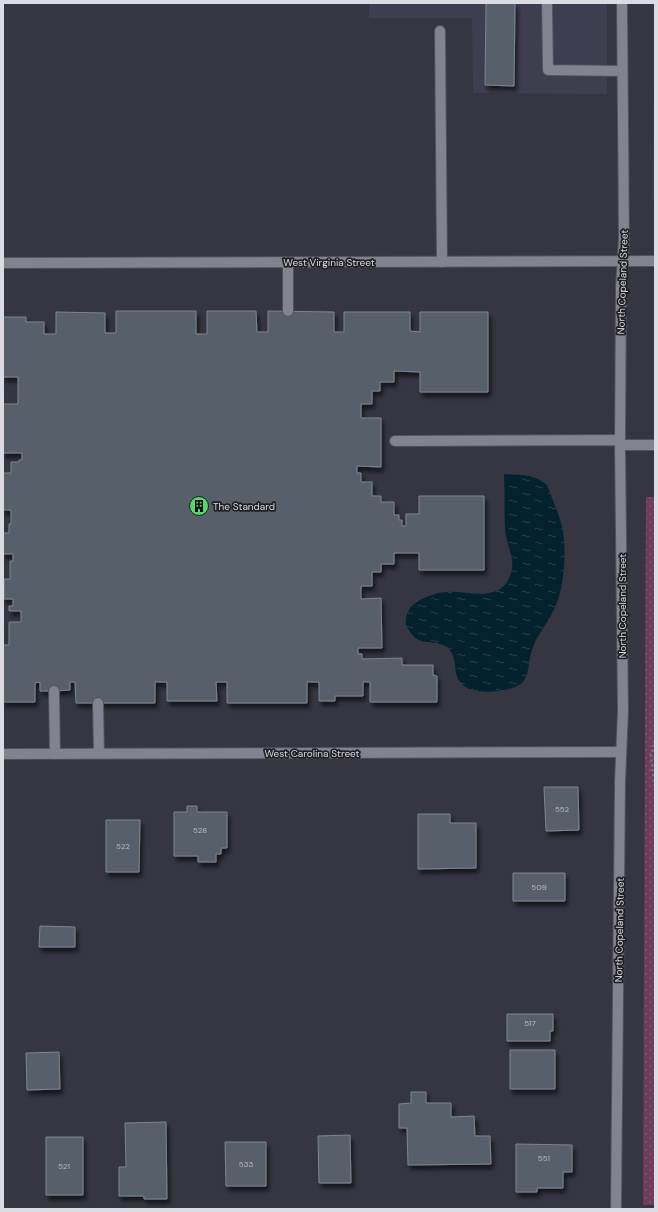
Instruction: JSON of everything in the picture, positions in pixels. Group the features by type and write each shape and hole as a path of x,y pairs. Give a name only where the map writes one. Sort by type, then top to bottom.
{"street":[{"path":"547,3 548,70 622,70"},
{"name":"North Copeland Street","path":"616,1209 621,752 623,711 620,442 621,287 624,240 622,3"},
{"path":"440,31 442,262"},
{"name":"West Virginia Street","path":"3,263 655,261"},
{"path":"288,262 288,311"},
{"path":"396,441 620,442 655,445"},
{"path":"54,691 55,754"},
{"path":"98,703 98,753"},
{"name":"West Carolina Street","path":"3,754 621,752"}],"path":[{"path":"655,740 651,756 655,790"}],"shaded area":[{"path":"369,3 607,3 607,94 473,93 472,18 369,18"},
{"path":"655,23 655,201 652,201"},
{"path":"646,497 655,497 655,1205 643,1205"}],"water":[{"path":"504,474 532,477 547,485 559,516 563,532 565,552 564,572 558,601 534,644 527,675 523,682 505,690 489,692 474,691 463,685 459,680 454,658 448,648 443,645 424,642 415,638 407,627 406,621 407,614 411,607 420,600 429,596 445,592 490,593 505,585 512,570 512,558 505,529"}],"building":[{"path":"486,3 515,3 514,86 485,85"},
{"name":"The Standard","path":"116,311 196,311 196,334 207,334 207,311 256,311 257,332 268,332 268,311 334,312 334,332 344,332 344,312 410,312 410,331 420,332 420,312 488,312 488,392 420,392 420,372 394,371 394,382 380,382 380,391 372,391 372,404 361,404 361,418 381,418 381,467 357,466 357,473 361,473 361,482 372,482 372,496 381,496 381,502 394,502 394,515 399,515 399,520 402,520 402,526 406,526 406,514 419,514 419,496 484,496 484,570 419,570 419,553 394,553 394,564 381,564 381,572 372,572 372,586 361,586 361,599 381,598 382,648 358,648 358,654 362,654 362,659 402,658 402,665 433,665 433,675 437,676 437,702 370,702 370,682 363,682 363,696 335,696 335,701 319,701 319,682 307,682 307,703 227,703 227,682 216,682 217,701 167,701 167,682 155,682 155,703 76,703 75,682 70,682 70,690 40,691 40,682 35,683 35,702 3,702 3,645 9,645 9,622 21,622 21,611 9,611 9,606 13,606 13,599 4,599 4,579 10,579 10,561 13,561 13,554 3,554 3,533 9,533 9,524 11,524 11,510 3,510 3,473 11,473 11,462 19,462 19,460 22,460 22,453 3,453 3,404 18,404 18,377 3,377 3,317 26,317 26,322 44,322 44,334 56,334 56,312 105,313 105,333 116,333"},
{"path":"544,787 578,787 579,830 546,831"},
{"path":"187,806 197,806 197,812 227,812 227,848 221,848 221,854 216,854 216,862 198,862 198,856 174,856 174,812 187,812"},
{"path":"418,814 450,814 450,823 476,823 476,868 418,869"},
{"path":"106,820 140,820 139,872 106,872"},
{"path":"513,873 565,873 565,901 513,901"},
{"path":"40,926 75,927 75,947 39,947"},
{"path":"507,1014 553,1014 553,1031 550,1031 550,1041 507,1041"},
{"path":"510,1050 555,1050 555,1089 510,1089"},
{"path":"59,1052 60,1089 27,1090 26,1053"},
{"path":"411,1092 426,1092 426,1103 451,1103 451,1117 474,1116 475,1136 490,1136 491,1164 408,1165 407,1128 399,1128 399,1104 411,1103"},
{"path":"166,1122 167,1199 144,1199 144,1196 119,1196 119,1167 126,1167 125,1123"},
{"path":"350,1135 351,1183 319,1183 318,1136"},
{"path":"46,1137 83,1137 83,1195 46,1195"},
{"path":"225,1142 266,1142 266,1186 226,1186"},
{"path":"516,1144 572,1145 572,1172 563,1172 563,1188 537,1188 537,1192 516,1192"}],"place":[{"name":"The Standard","path":"199,506"}]}
